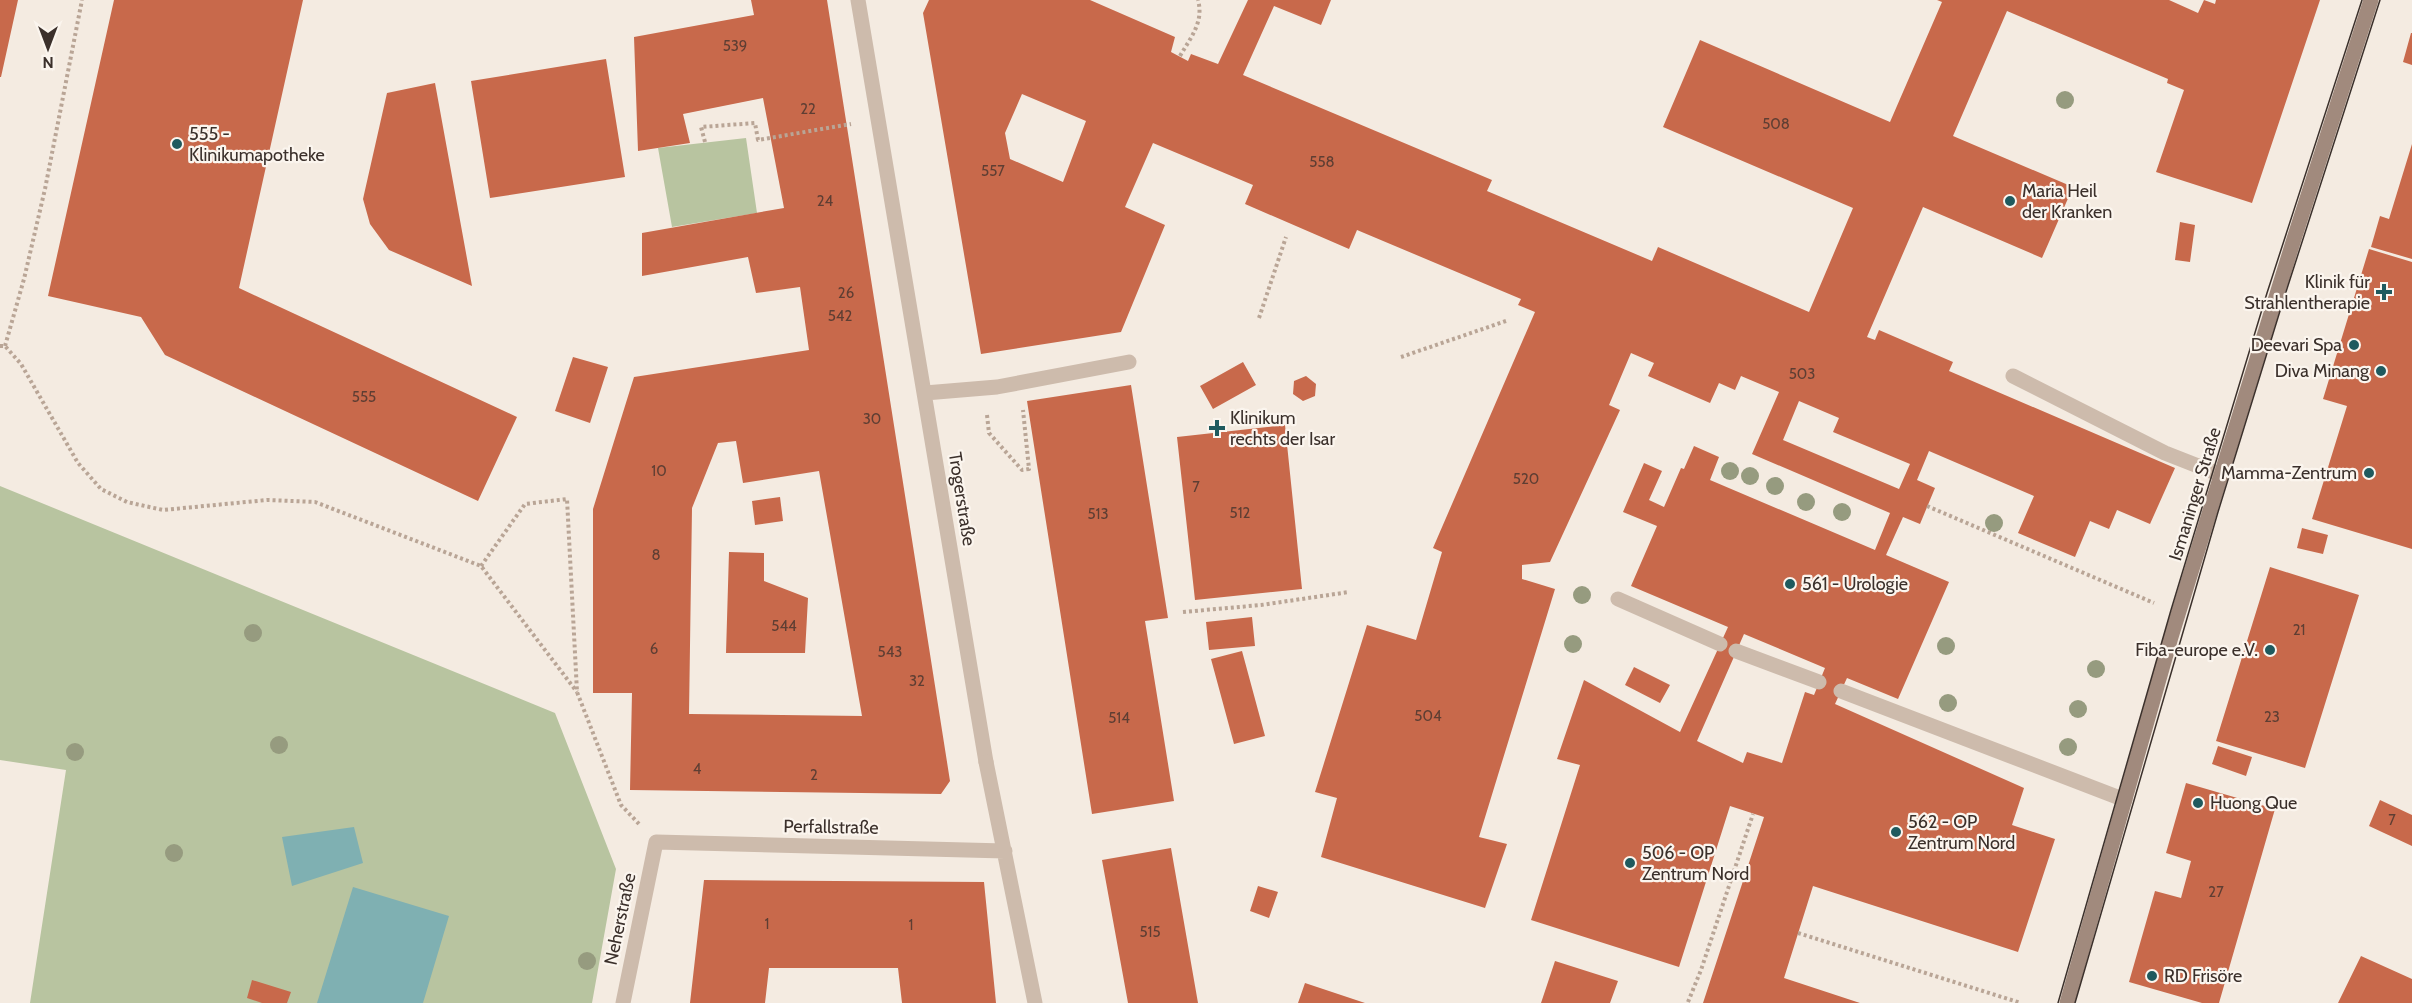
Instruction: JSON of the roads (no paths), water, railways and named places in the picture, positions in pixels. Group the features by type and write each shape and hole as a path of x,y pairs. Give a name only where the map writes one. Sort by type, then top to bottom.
{"street":[{"name":"Trogerstraße","path":"858,0 986,762 1035,1003"},
{"name":"Ismaninger Straße","path":"2067,1003 2221,475 2371,0"},
{"path":"925,393 997,387 1129,362"},
{"path":"2013,376 2165,453 2221,475"},
{"path":"1618,599 1720,644"},
{"path":"1736,651 1819,682"},
{"path":"1841,691 2125,800"},
{"name":"Perfallstraße","path":"656,842 1005,851"},
{"name":"Neherstraße","path":"623,1003 656,842"}],"water":[{"path":"354,827 363,863 292,886 282,837"},
{"path":"353,887 449,916 423,1003 317,1003"}],"tram line":[{"path":"2058,1003 2171,610 2267,293 2362,0"},
{"path":"2075,1003 2218,512 2380,0"}],"place":[{"name":"555 - Klinikumapotheke","path":"177,144"},
{"name":"Maria Heil der Kranken","path":"2010,201"},
{"name":"Klinik für Strahlentherapie","path":"2384,292"},
{"name":"Deevari Spa","path":"2354,345"},
{"name":"Diva Minang","path":"2381,371"},
{"name":"Klinikum rechts der Isar","path":"1217,428"},
{"name":"Mamma-Zentrum","path":"2369,473"},
{"name":"561 - Urologie","path":"1790,584"},
{"name":"Fiba-europe e.V.","path":"2270,650"},
{"name":"Huong Que","path":"2198,803"},
{"name":"562 - OP Zentrum Nord","path":"1896,832"},
{"name":"506 - OP Zentrum Nord","path":"1630,863"},
{"name":"RD Frisöre","path":"2152,976"}]}
